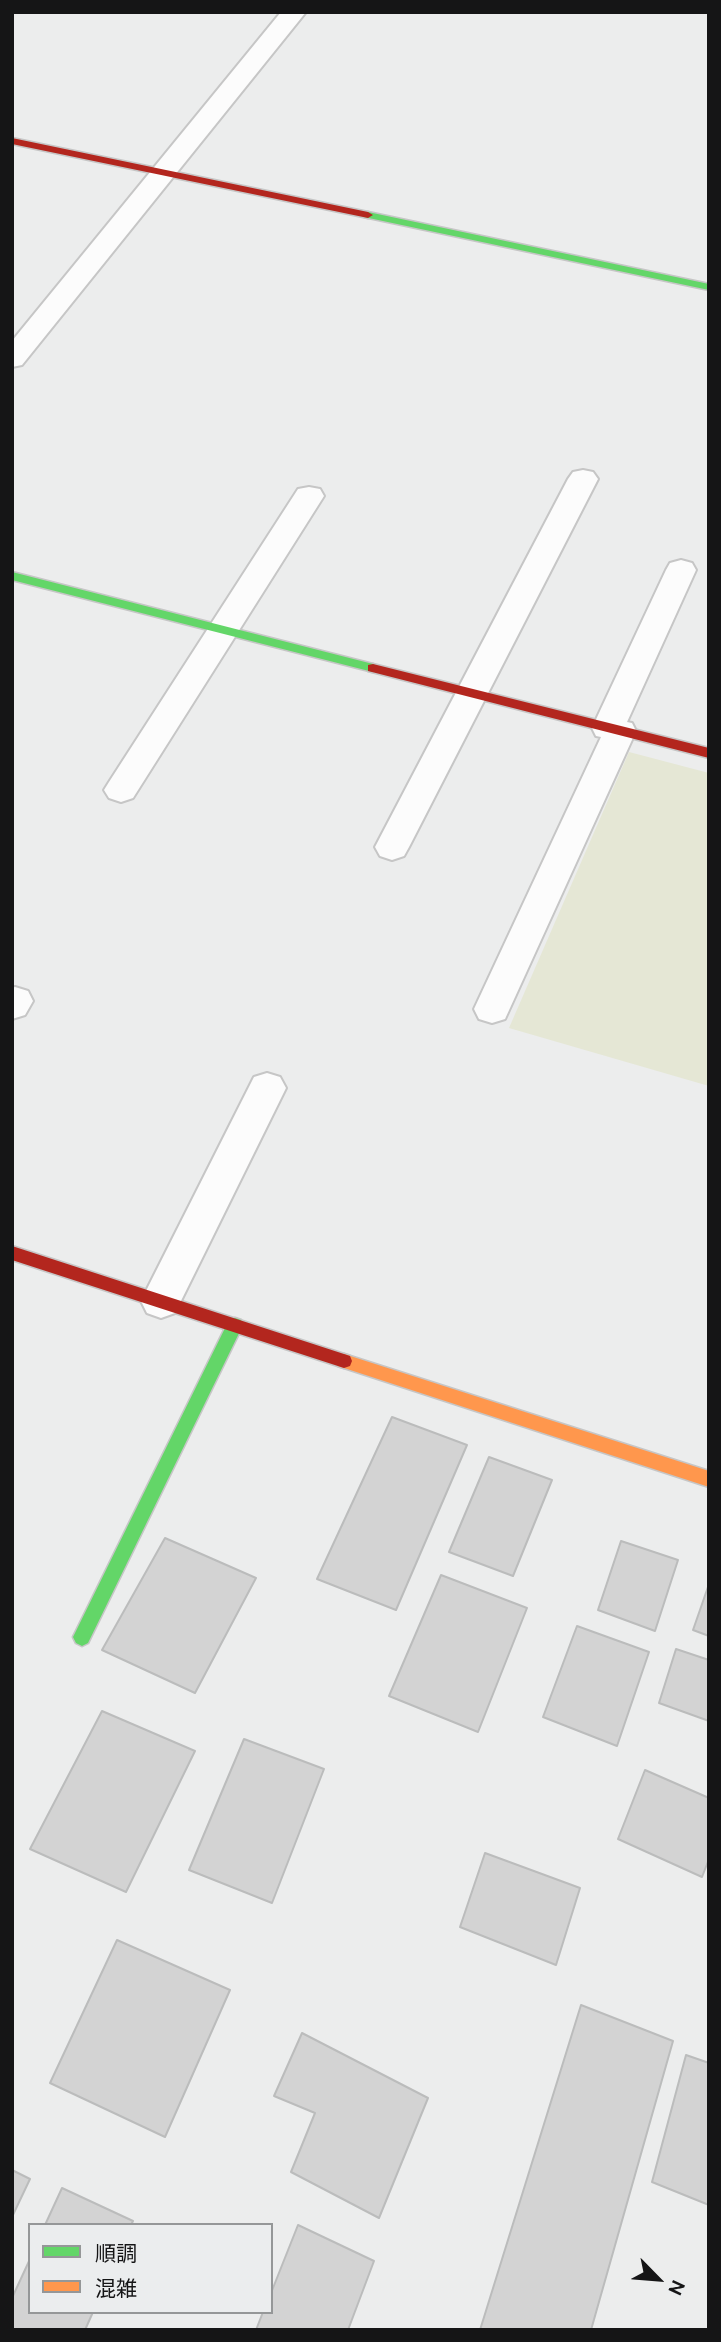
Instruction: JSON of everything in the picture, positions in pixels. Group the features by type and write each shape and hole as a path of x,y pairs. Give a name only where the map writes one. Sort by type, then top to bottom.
{"street":[{"path":"12,359 294,12"},
{"path":"12,141 709,287"},
{"path":"392,847 583,479"},
{"path":"121,790 309,496"},
{"path":"492,1009 681,570"},
{"path":"12,576 709,753"},
{"path":"161,1301 267,1088"},
{"path":"12,1253 709,1479"},
{"path":"82,1637 235,1325"}],"green space":[{"path":"629,752 709,773 709,1086 509,1028"}],"building":[{"path":"392,1417 467,1445 396,1610 317,1579"},
{"path":"489,1457 552,1480 513,1576 449,1552"},
{"path":"165,1538 256,1578 195,1693 102,1650"},
{"path":"621,1541 678,1560 655,1631 598,1610"},
{"path":"441,1575 527,1608 478,1732 389,1696"},
{"path":"709,1584 709,1636 693,1630"},
{"path":"577,1626 649,1652 617,1746 543,1717"},
{"path":"676,1649 709,1660 709,1721 659,1703"},
{"path":"102,1711 195,1751 126,1892 30,1849"},
{"path":"244,1739 324,1769 272,1903 189,1870"},
{"path":"645,1770 709,1798 709,1859 702,1877 618,1839"},
{"path":"485,1853 580,1888 556,1965 460,1927"},
{"path":"117,1940 230,1990 165,2137 50,2083"},
{"path":"581,2005 673,2041 591,2330 480,2330"},
{"path":"302,2033 428,2098 379,2218 291,2172 315,2113 274,2096"},
{"path":"686,2055 709,2063 709,2205 652,2182"},
{"path":"12,2170 30,2179 12,2217"},
{"path":"62,2188 133,2221 132,2223 46,2223"},
{"path":"298,2225 374,2261 348,2330 256,2330 262,2314 273,2314 273,2288"},
{"path":"28,2263 28,2314 92,2314 85,2330 12,2330 12,2298"}],"traffic: fast":[{"path":"368,215 709,287"},
{"path":"12,576 373,668"},
{"path":"82,1637 235,1325"}],"traffic: slow":[{"path":"344,1361 709,1479"}],"traffic: jam":[{"path":"12,141 368,215"},
{"path":"373,668 709,753"},
{"path":"12,1253 344,1361"}]}
